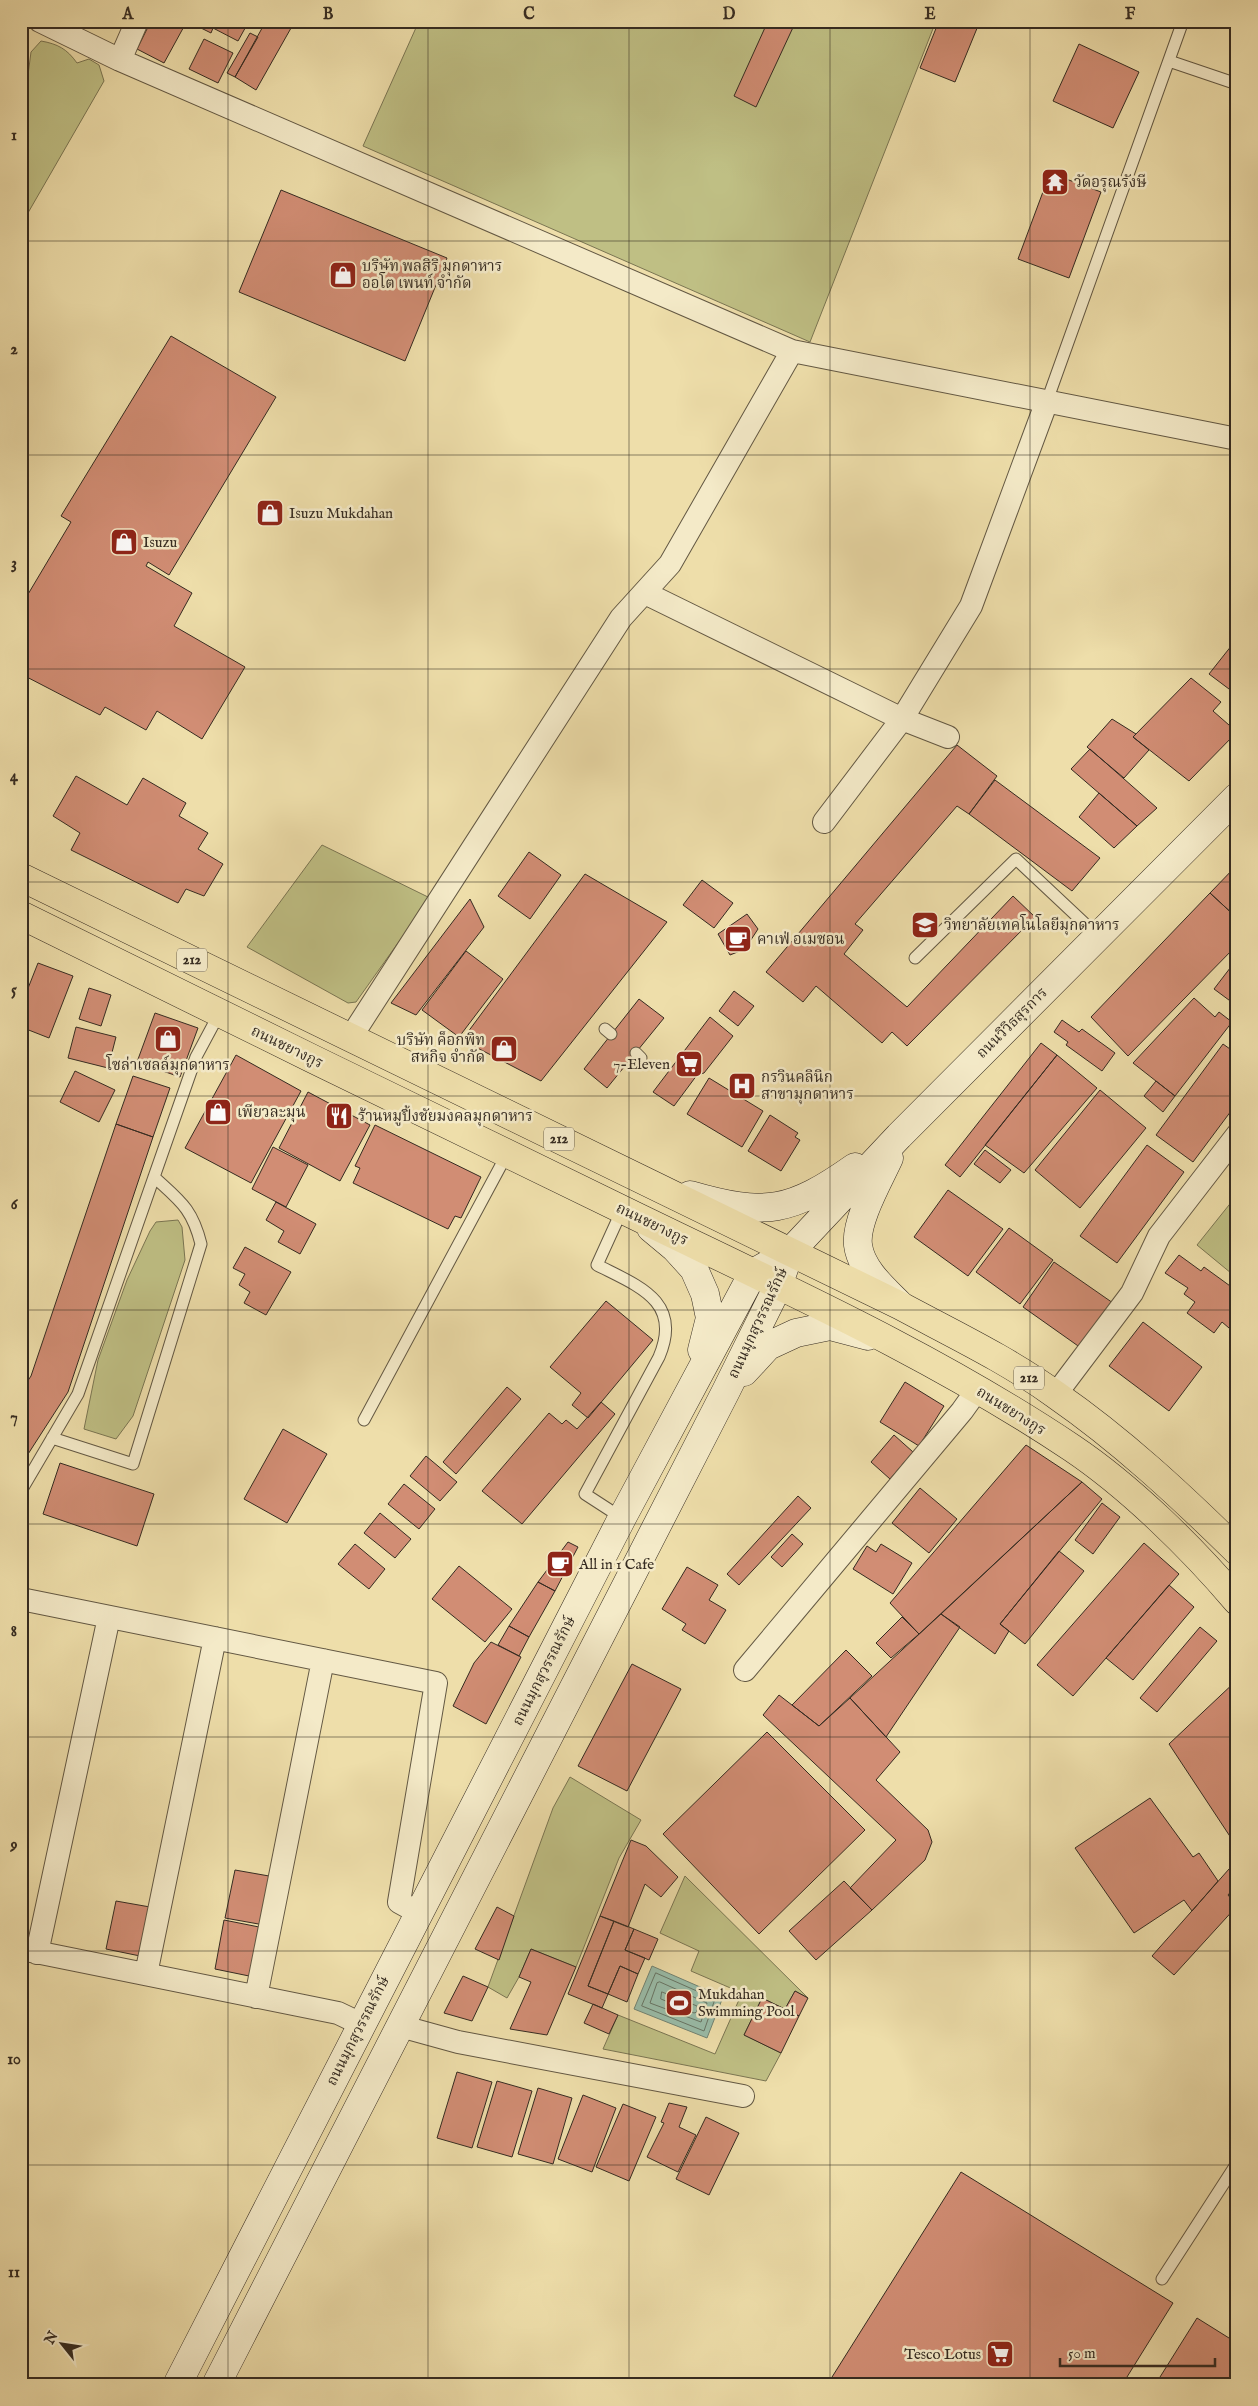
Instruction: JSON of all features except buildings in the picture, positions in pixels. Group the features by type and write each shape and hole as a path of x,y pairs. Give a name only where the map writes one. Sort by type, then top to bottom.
{"main road":[{"name":"ถนนวิวิธสุรการ","path":"790,1252 899,1136 1237,797"},
{"name":"212","path":"21,877 901,1306 1000,1360 1056,1394 1139,1460 1188,1502 1237,1551"},
{"name":"ถนนชยางกูร","path":"21,915 219,1014 753,1272 886,1340 977,1390 1073,1449 1111,1478 1164,1525 1237,1601"},
{"path":"649,1184 725,1205 760,1209 798,1202 823,1189 899,1136"},
{"path":"899,1136 864,1212 858,1244 866,1265 878,1283 901,1306"},
{"path":"630,1214 675,1248 694,1269 705,1294 710,1318 695,1381"},
{"name":"ถนนมุกสุวรรณรักษ์","path":"177,2385 622,1518 753,1272 790,1252"},
{"name":"ถนนมุกสุวรรณรักษ์","path":"216,2385 726,1392 778,1286 790,1252"},
{"path":"726,1392 768,1346 796,1333 830,1326 886,1340"},
{"path":"520,1718 551,1735"}],"street":[{"path":"40,21 120,60 792,350 1237,439"},
{"path":"120,60 137,21"},
{"path":"351,1037 621,618 670,564 792,350"},
{"path":"824,822 902,718 971,606 1047,401"},
{"path":"645,593 902,718 948,737"},
{"path":"1056,1394 1132,1293 1159,1236 1237,1135"},
{"path":"745,1670 962,1411 977,1390"},
{"path":"21,1599 436,1683 400,1902 419,1913"},
{"path":"109,1616 29,1951 338,2013 361,2024"},
{"path":"146,1974 215,1638"},
{"path":"256,1997 324,1660"},
{"path":"400,2026 458,2042 743,2096"}],"lane":[{"path":"1047,401 1183,21"},
{"path":"1169,61 1237,84"},
{"path":"915,958 1016,859 1098,936"},
{"path":"21,1491 78,1394 196,1057 219,1014"},
{"path":"364,1420 507,1154"},
{"path":"52,1438 133,1464 201,1244 188,1208 154,1176"},
{"path":"622,1518 585,1494 659,1357 665,1343 666,1328 664,1314 656,1300 645,1290 597,1264 630,1214"},
{"path":"1162,2279 1237,2163"}],"green space":[{"path":"419,21 936,21 810,342 363,146"},
{"path":"41,41 62,48 77,63 89,59 99,65 104,81 21,225 21,78 28,75 31,52"},
{"path":"322,845 430,898 356,1002 348,1003 247,947"},
{"path":"1237,1195 1237,1278 1197,1245"},
{"path":"178,1220 182,1227 185,1260 133,1416 116,1439 84,1429 98,1360 127,1280 156,1222"},
{"path":"570,1777 641,1820 619,1858 576,1967 531,1949 519,1977 507,1998 488,1987 553,1808"},
{"path":"685,1876 808,1998 795,1991 785,2009 762,1998 744,2035 781,2053 766,2081 603,2049 618,2015 715,2054 742,1993 691,1971 699,1951 660,1933"}],"water":[{"name":"Mukdahan Swimming Pool","path":"652,1966 723,1997 707,2038 634,2009"}],"place":[{"name":"วัดอรุณรังษี","path":"1055,182"},
{"name":"บริษัท พลสิริ มุกดาหาร ออโต เพนท์ จำกัด","path":"343,275"},
{"name":"Isuzu Mukdahan","path":"270,513"},
{"name":"Isuzu","path":"124,542"},
{"name":"วิทยาลัยเทคโนโลยีมุกดาหาร","path":"925,925"},
{"name":"คาเฟ่ อเมซอน","path":"738,939"},
{"name":"โซล่าเซลล์มุกดาหาร","path":"168,1039"},
{"name":"บริษัท ค็อกพิท สหกิจ จำกัด","path":"504,1049"},
{"name":"7-Eleven","path":"689,1064"},
{"name":"กรวินคลินิก สาขามุกดาหาร","path":"742,1086"},
{"name":"เพียวละมุน","path":"218,1112"},
{"name":"ร้านหมูปิ้งชัยมงคลมุกดาหาร","path":"339,1116"},
{"name":"All in 1 Cafe","path":"560,1564"},
{"name":"Mukdahan Swimming Pool","path":"679,2003"},
{"name":"Tesco Lotus","path":"1000,2354"}]}
